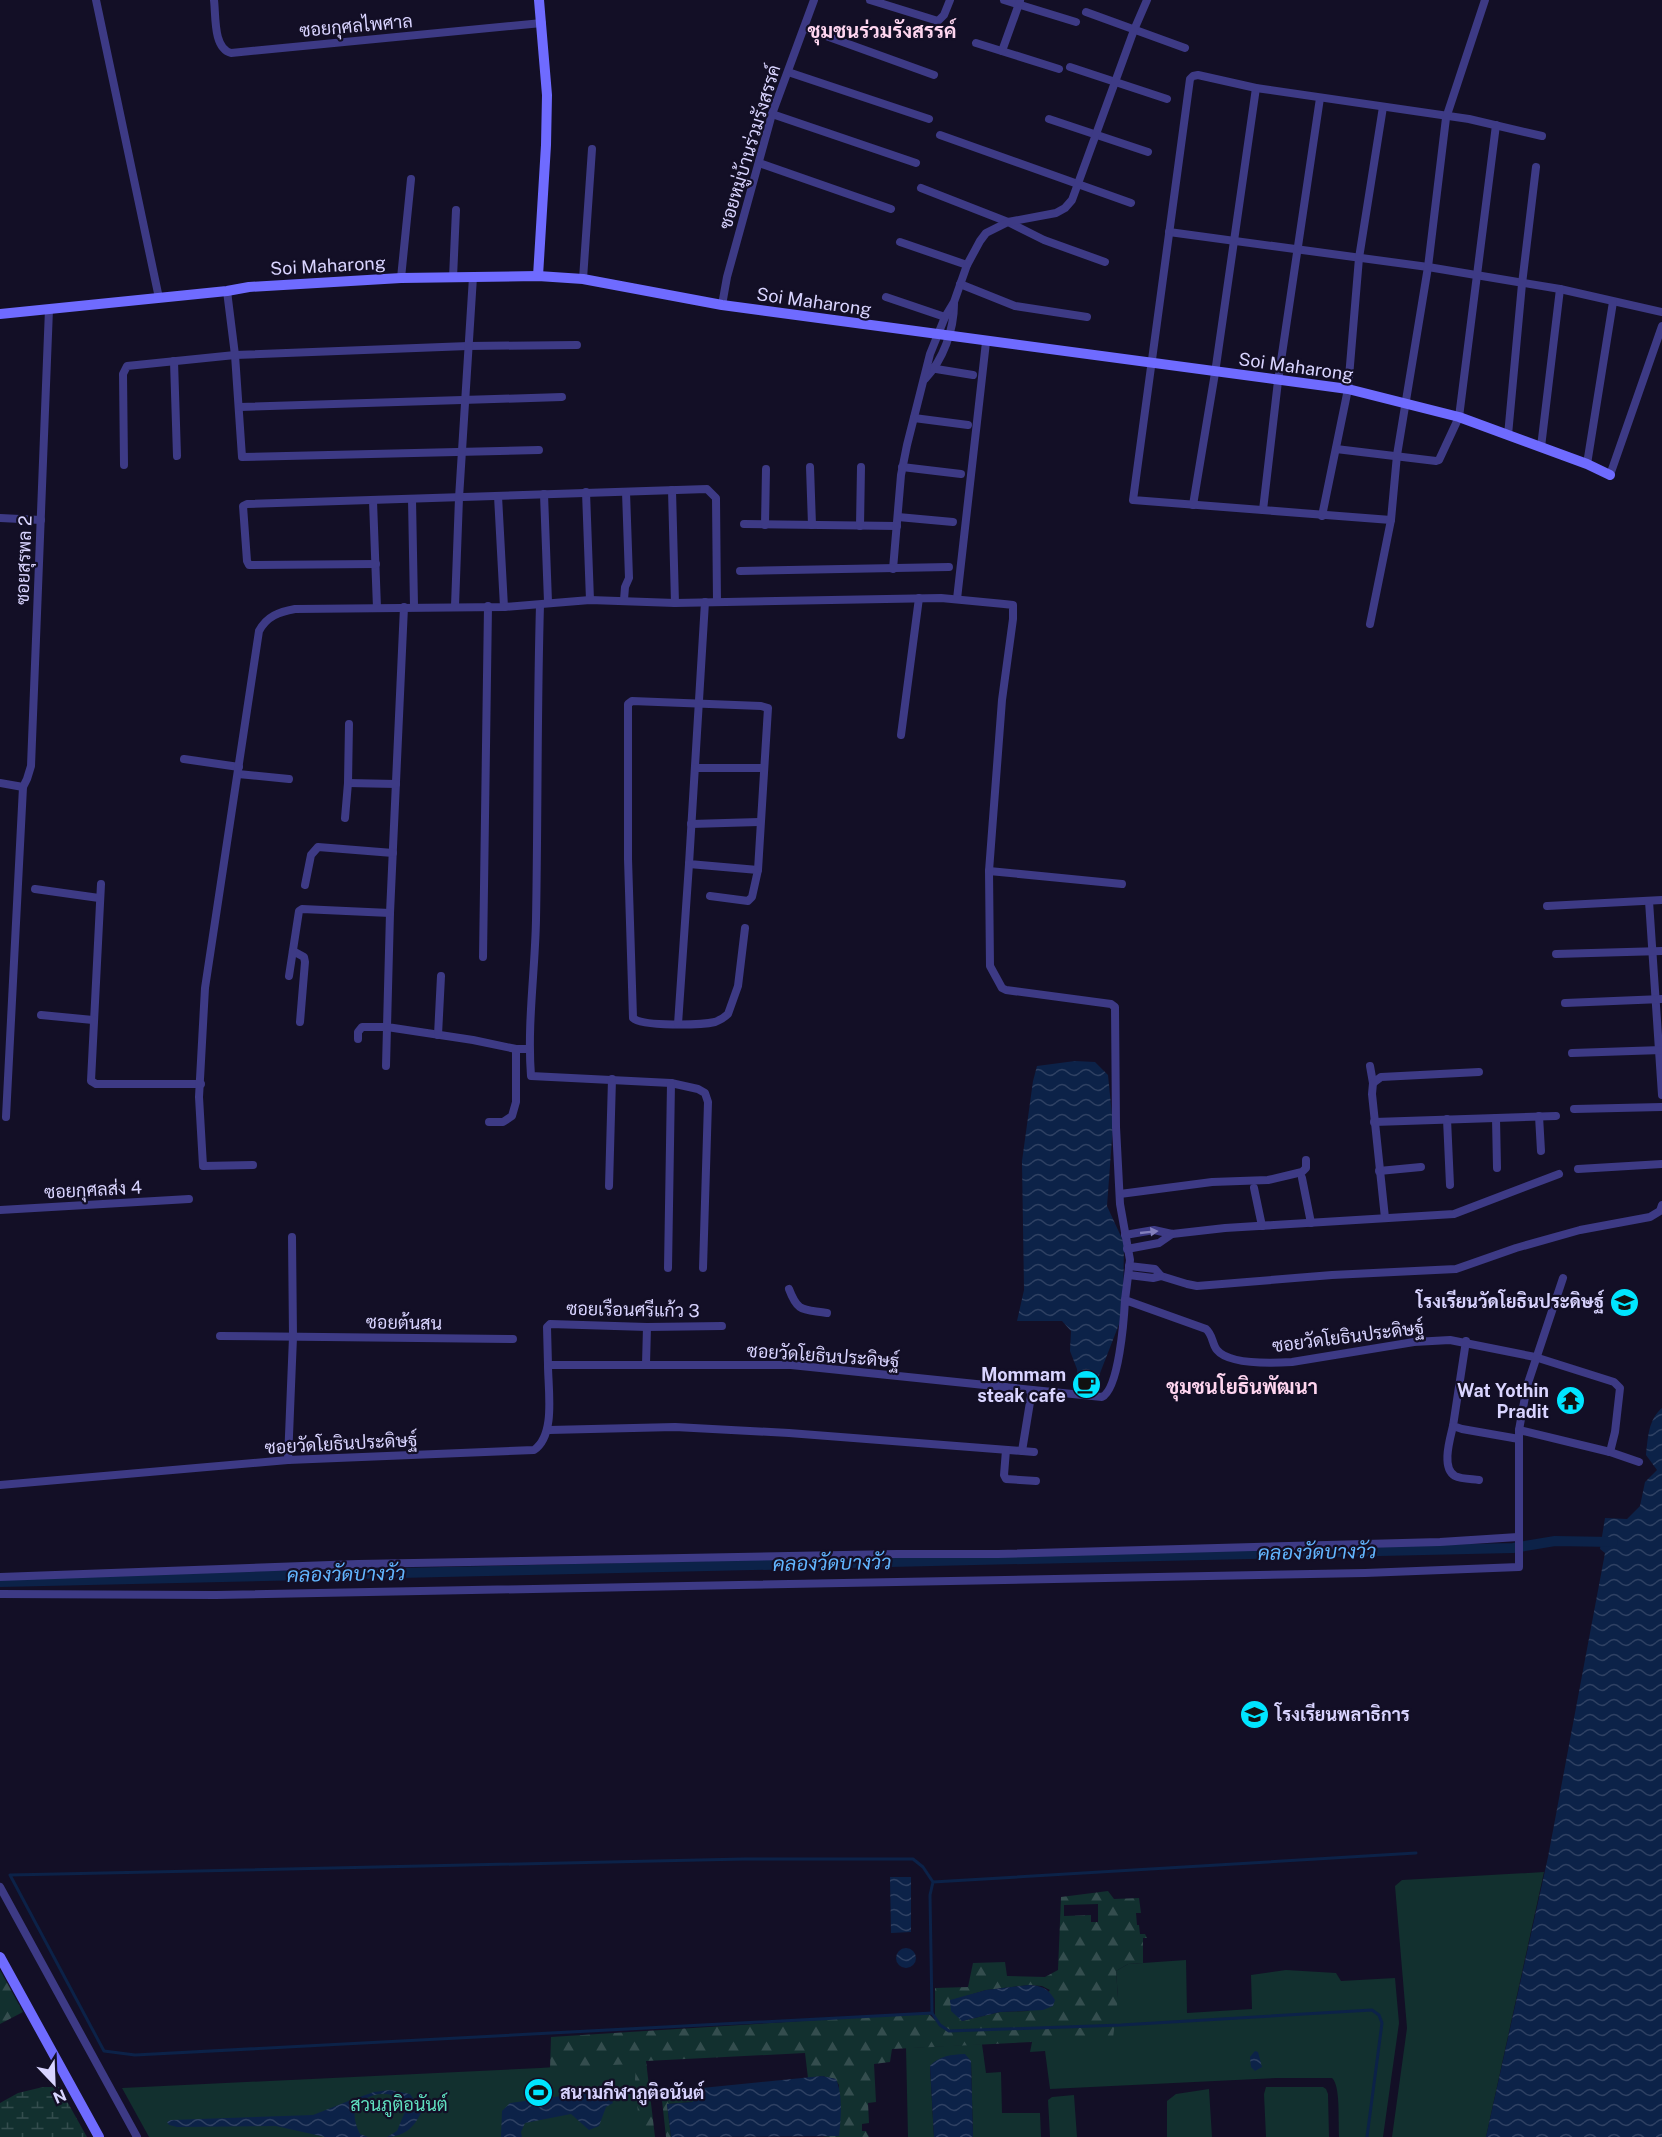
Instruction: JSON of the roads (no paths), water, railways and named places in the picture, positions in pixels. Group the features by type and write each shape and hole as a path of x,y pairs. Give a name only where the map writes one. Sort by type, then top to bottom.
{"street":[{"path":"96,0 159,298"},
{"name":"ซอยกุศลไพศาล","path":"214,0 220,45 225,51 231,53 542,23"},
{"path":"538,276 547,95 539,0"},
{"name":"ซอยหมู่บ้านร่วมรังสรรค์","path":"722,305 727,277 772,114 814,0"},
{"path":"870,0 938,21 944,15 950,0"},
{"path":"1004,0 1020,2 1076,22"},
{"path":"893,569 902,467 914,418 925,379 942,336 945,317 954,302 968,265 986,233 1008,222 1056,213 1072,200 1147,0"},
{"path":"1370,624 1391,520 1397,455 1428,267 1446,117 1485,0"},
{"path":"1002,51 1020,2"},
{"path":"1086,12 1185,48"},
{"path":"804,28 934,75"},
{"path":"976,43 1059,69"},
{"path":"1070,67 1167,99"},
{"path":"788,72 929,119"},
{"path":"1391,520 1133,500 1191,77 1198,75 1256,88 1446,117 1542,136"},
{"path":"1193,505 1215,373 1256,88"},
{"path":"1263,510 1296,249 1320,98"},
{"path":"1322,516 1348,389 1359,258 1383,107"},
{"path":"772,114 916,163"},
{"path":"1049,119 1148,152"},
{"path":"1336,449 1440,460 1459,417 1496,126"},
{"path":"940,135 1131,203"},
{"path":"583,279 592,149"},
{"path":"759,163 891,209"},
{"path":"1508,435 1536,167"},
{"path":"401,278 411,179"},
{"path":"921,188 1008,222 1044,240 1105,262"},
{"path":"453,278 456,210"},
{"path":"1169,231 1428,267 1477,277 1560,289 1662,312"},
{"path":"900,242 968,265"},
{"name":"Soi Maharong","path":"0,314 249,287 401,278 538,276 583,279 722,305 1215,373 1348,389 1459,417 1587,464 1610,475"},
{"path":"455,606 459,498 473,277"},
{"path":"960,284 1015,306 1087,317"},
{"path":"1541,447 1560,289"},
{"path":"227,291 235,355 243,457 539,450"},
{"path":"886,297 945,317"},
{"path":"942,336 953,323 954,302"},
{"path":"1587,464 1613,302"},
{"name":"ซอยสุรพล 2","path":"6,1117 4,1071 23,787 31,766 49,309"},
{"path":"1610,475 1662,326"},
{"path":"957,599 986,342"},
{"path":"124,465 124,369 127,366 235,355 468,346 577,345"},
{"path":"174,361 177,456"},
{"path":"930,368 973,375"},
{"path":"240,407 562,397"},
{"path":"914,418 968,425"},
{"path":"810,467 812,525"},
{"path":"860,525 861,467"},
{"path":"902,467 961,474"},
{"path":"765,525 766,469"},
{"path":"376,564 249,565 243,506 247,504 707,489 716,498 717,602"},
{"path":"672,490 675,603"},
{"path":"586,492 590,600"},
{"path":"624,600 625,587 629,578 626,492"},
{"path":"544,494 544,603 537,722 536,940 529,1049 531,1076 671,1083 698,1089 705,1093 708,1102 703,1268"},
{"path":"498,496 504,607"},
{"path":"412,499 414,606"},
{"path":"373,501 376,608"},
{"path":"897,517 953,522"},
{"path":"0,518 41,520"},
{"path":"744,524 897,526"},
{"path":"740,571 949,567"},
{"path":"901,735 919,598"},
{"path":"253,1165 203,1166 199,1097 201,1027 259,631 263,624 279,612 295,609 414,606 504,607 590,600 675,603 919,598 957,599 1013,605 1002,700 989,871 990,966 1002,988 1009,991 1111,1004 1115,1007 1116,1116 1120,1194 1130,1266 1125,1300"},
{"path":"678,1024 705,602"},
{"path":"483,957 488,606"},
{"path":"386,1066 390,913 404,607"},
{"path":"710,897 749,901 752,897 758,870 767,707 637,700 628,704 628,859 632,1015 637,1022 678,1024 713,1022 728,1014 738,986 745,928"},
{"path":"345,818 349,724"},
{"path":"184,759 289,779"},
{"path":"694,768 763,768"},
{"path":"0,783 23,787"},
{"path":"348,783 396,784"},
{"path":"691,824 759,822"},
{"path":"305,885 311,855 318,847 393,853"},
{"path":"688,864 758,870"},
{"path":"989,871 1122,884"},
{"path":"101,884 90,1077 93,1083 201,1084"},
{"path":"35,889 99,898"},
{"path":"1547,906 1662,900"},
{"path":"1649,901 1659,1000 1662,1095"},
{"path":"289,976 302,909 390,913"},
{"path":"293,951 304,957 305,962 300,1022"},
{"path":"1556,954 1662,951"},
{"path":"438,1035 441,976"},
{"path":"1565,1003 1659,1000"},
{"path":"41,1015 93,1020"},
{"path":"358,1039 358,1032 362,1027 387,1027 516,1049 529,1049"},
{"path":"489,1122 503,1122 512,1116 516,1102 516,1049"},
{"path":"1572,1053 1661,1050"},
{"path":"1370,1066 1385,1218"},
{"path":"1373,1083 1381,1077 1479,1072"},
{"path":"609,1186 612,1079"},
{"path":"668,1268 671,1083"},
{"path":"1574,1108 1662,1107"},
{"path":"1539,1116 1541,1151"},
{"path":"1374,1122 1556,1116"},
{"path":"1496,1118 1497,1168"},
{"path":"1447,1119 1450,1185"},
{"path":"1120,1194 1212,1182 1268,1180 1302,1172 1306,1168 1306,1160"},
{"path":"1578,1169 1662,1164"},
{"path":"1379,1171 1420,1167"},
{"path":"1125,1235 1154,1230 1172,1234 1454,1214 1559,1174"},
{"path":"1302,1178 1311,1223"},
{"path":"1254,1188 1262,1226"},
{"name":"ซอยกุศลส่ง 4","path":"0,1210 189,1199"},
{"path":"1129,1275 1153,1278 1161,1276 1197,1286 1332,1275 1456,1269 1580,1230 1650,1217 1661,1210"},
{"path":"1127,1249 1159,1243 1172,1234"},
{"path":"288,1460 293,1336 292,1237"},
{"path":"1130,1266 1155,1269 1161,1276"},
{"path":"0,1594 227,1595 1354,1573 1519,1567 1519,1434 1527,1386 1535,1357 1563,1278"},
{"path":"789,1289 798,1307 827,1312"},
{"name":"ซอยวัดโยธินประดิษฐ์","path":"548,1365 791,1365 1102,1397 1107,1395 1111,1386 1122,1344 1125,1300 1206,1329 1218,1351 1241,1360 1275,1363 1414,1342 1450,1340 1466,1341 1535,1357 1614,1382 1620,1388 1610,1452"},
{"name":"ซอยเรือนศรีแก้ว 3","path":"548,1365 547,1327 549,1324 647,1327 722,1326"},
{"path":"646,1364 647,1327"},
{"name":"ซอยต้นสน","path":"220,1336 513,1339"},
{"path":"1466,1341 1448,1456 1450,1471 1453,1475 1479,1480"},
{"path":"548,1365 549,1430 675,1427 789,1433 1034,1452"},
{"path":"1022,1451 1032,1390"},
{"path":"1453,1426 1462,1430 1519,1434 1610,1452 1639,1462"},
{"name":"ซอยวัดโยธินประดิษฐ์","path":"0,1485 288,1460 531,1451 541,1445 549,1430"},
{"path":"1006,1449 1004,1475 1006,1479 1036,1482"},
{"path":"0,1577 369,1564 1021,1553 1518,1541"},
{"path":"0,1887 137,2137"},
{"path":"0,1957 99,2137"}],"water":[{"path":"1075,1061 1095,1062 1108,1075 1113,1125 1107,1206 1124,1243 1123,1314 1095,1386 1078,1380 1077,1369 1070,1351 1071,1331 1062,1321 1017,1321 1024,1290 1022,1161 1033,1081 1037,1066"},
{"path":"1662,1408 1662,2137 1486,2137 1548,1857 1605,1553 1600,1549 1605,1518 1627,1519 1640,1506 1645,1482 1657,1470 1646,1455 1651,1424"},
{"path":"890,1877 911,1877 911,1932 891,1933"},
{"path":"906,1948 913,1951 916,1958 913,1965 906,1968 899,1965 896,1958 899,1951"},
{"path":"1029,1985 1047,1990 1055,2000 1053,2006 1043,2010 1000,2012 962,2021 951,2011 950,2000 986,1990"},
{"path":"1255,2051 1258,2052 1262,2067 1255,2071 1251,2067 1250,2057"},
{"path":"965,2054 971,2061 973,2137 934,2137 930,2066 950,2055"},
{"path":"822,2076 836,2079 840,2092 839,2136 671,2137 667,2104 693,2102 692,2089"},
{"path":"390,2090 410,2094 421,2113 407,2131 393,2137 387,2137 397,2131 406,2109 395,2097 383,2094 370,2097 356,2105 357,2127 360,2134 368,2137 325,2137 276,2126 177,2127 167,2122 171,2120 313,2115 374,2092"},
{"path":"609,2093 613,2103 606,2107 599,2126 589,2130 571,2114 525,2123 521,2132 522,2137 501,2137 502,2111 510,2103 576,2094"}],"waterway":[{"name":"คลองวัดบางวัว","path":"0,1582 1513,1548 1555,1541 1613,1542"},
{"path":"1367,2137 1382,2023 1379,2015 1372,2010 1121,2025 949,2031 940,2025 932,2013 135,2055 104,2051 10,1875 744,1859 913,1859 923,1867 933,1882 1416,1853"},
{"path":"932,2013 930,1895 933,1882"}],"place":[{"name":"โรงเรียนวัดโยธินประดิษฐ์","path":"1625,1302"},
{"name":"Mommam steak cafe","path":"1087,1385"},
{"name":"Wat Yothin Pradit","path":"1570,1401"},
{"name":"โรงเรียนพลาธิการ","path":"1254,1715"},
{"name":"สนามกีฬาภูติอนันต์","path":"539,2093"}],"district":[{"name":"ชุมชนร่วมรังสรรค์","path":"882,31"},
{"name":"ชุมชนโยธินพัฒนา","path":"1242,1387"}],"park label":[{"name":"สวนภูติอนันต์","path":"399,2105"}]}
